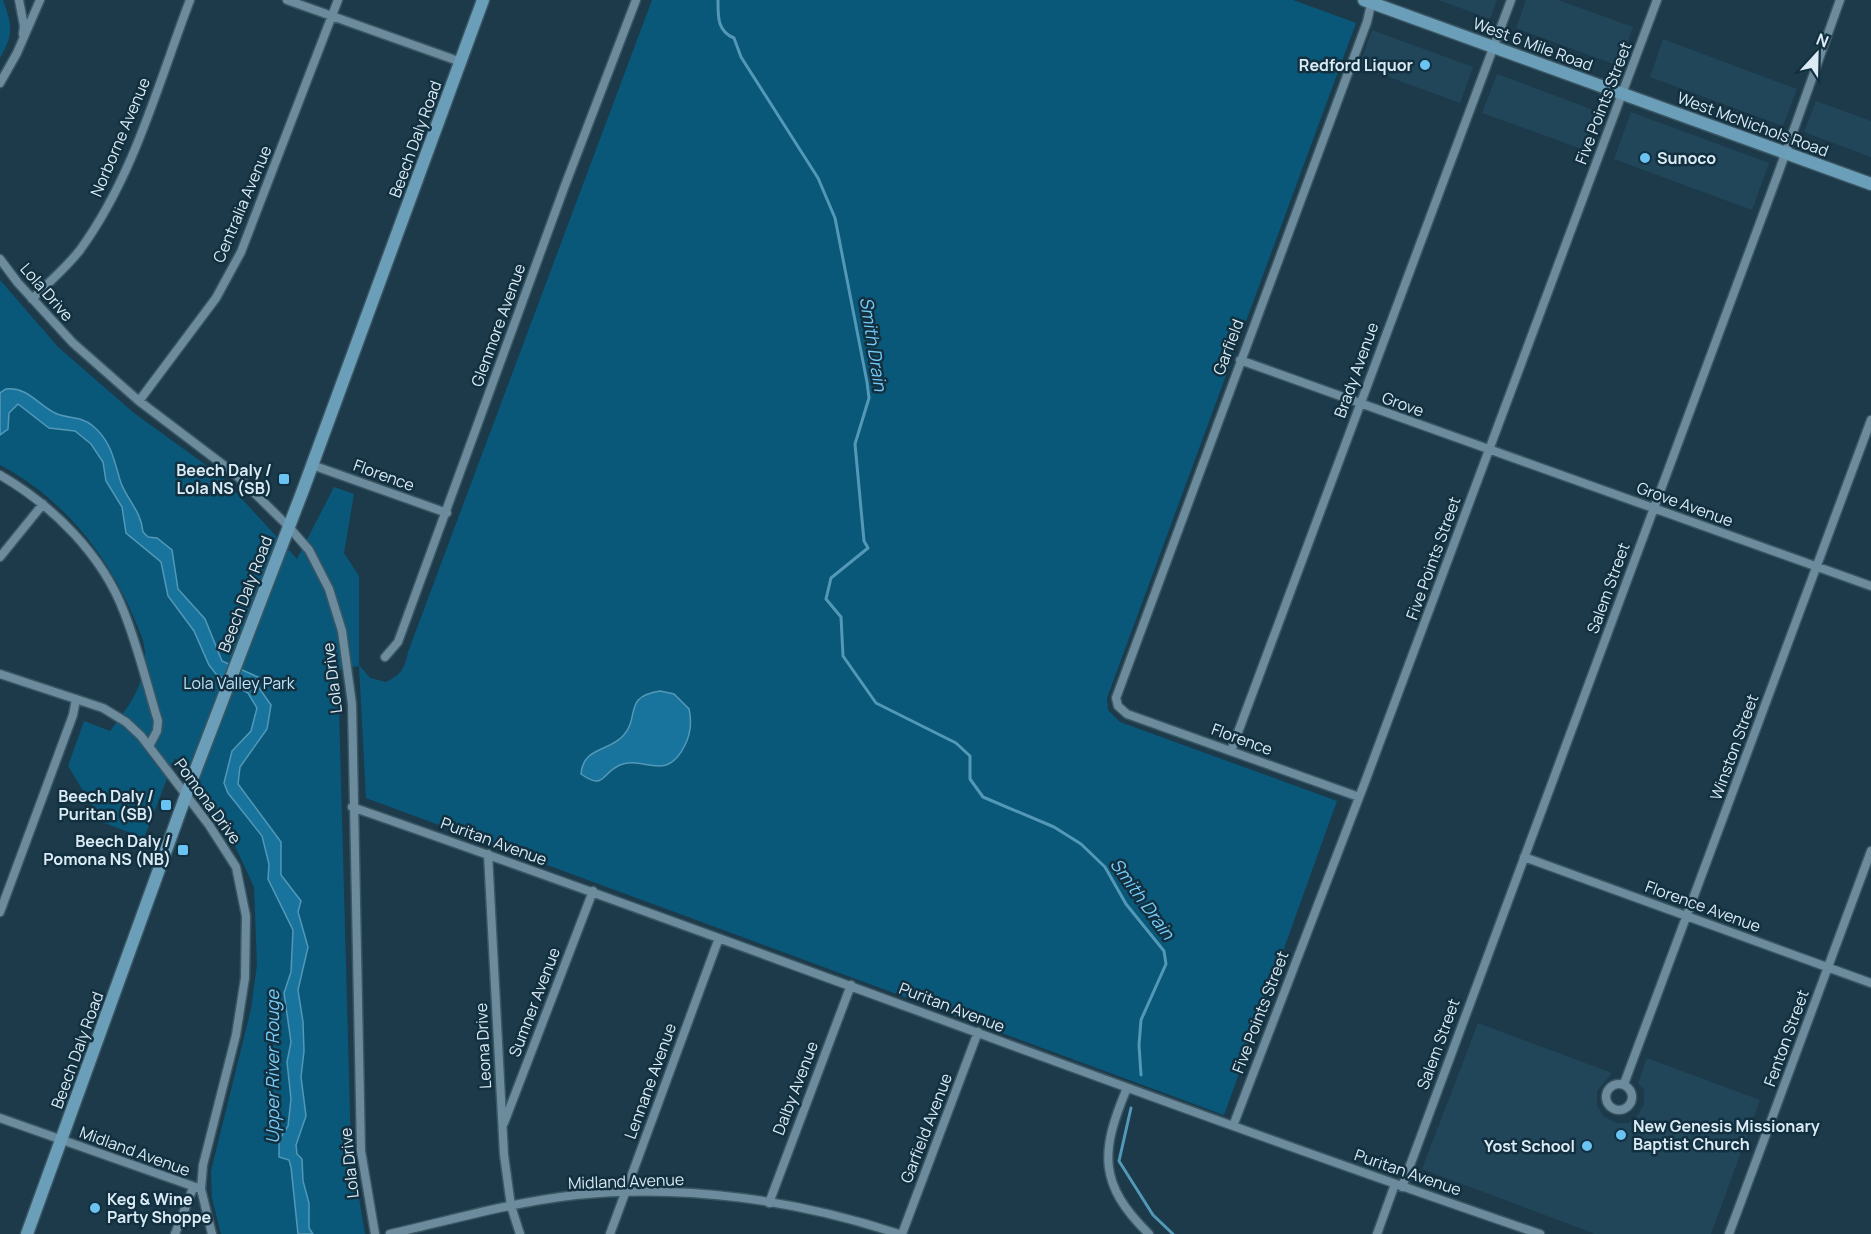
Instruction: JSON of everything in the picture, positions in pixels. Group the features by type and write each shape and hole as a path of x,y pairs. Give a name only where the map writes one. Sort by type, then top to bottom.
{"main road":[{"name":"Beech Daly Road","path":"27,1234 186,795 312,465 483,0"},
{"name":"West 6 Mile Road","path":"1370,1 1623,94"},
{"name":"West McNichols Road","path":"1623,94 1871,184"}],"street":[{"path":"19,0 24,26 20,46"},
{"name":"Norborne Avenue","path":"32,299 79,251 113,197 131,157 190,0"},
{"path":"287,0 461,62"},
{"name":"Centralia Avenue","path":"139,401 216,298 241,252 338,0"},
{"name":"Glenmore Avenue","path":"385,657 398,642 564,188 636,0"},
{"name":"Brady Avenue","path":"1231,751 1511,0"},
{"name":"Five Points Street","path":"1233,1126 1359,797 1657,0"},
{"name":"Salem Street","path":"1377,1234 1524,857 1840,0"},
{"path":"0,83 40,1"},
{"name":"Garfield","path":"1118,706 1117,691 1366,25 1370,1"},
{"name":"Lola Drive","path":"0,259 32,299 73,343 139,401 234,473 288,526 316,563 329,589 342,631 352,704 352,807 361,1151 375,1234"},
{"name":"Grove","path":"1240,360 1489,450"},
{"name":"Winston Street","path":"1624,1084 1871,420"},
{"name":"Grove Avenue","path":"1489,450 1871,586"},
{"name":"Florence","path":"312,465 447,513"},
{"path":"0,475 43,504 88,551 124,610 158,721 157,731 149,746 118,716 76,699 0,674"},
{"path":"0,557 43,504"},
{"path":"0,912 73,715 76,699"},
{"name":"Florence","path":"1118,706 1127,714 1359,797"},
{"name":"Pomona Drive","path":"149,746 224,845 236,867 246,916 245,978 237,1035 197,1189 212,1234"},
{"name":"Puritan Avenue","path":"352,807 593,891 1127,1088 1540,1234"},
{"name":"Fenton Street","path":"1730,1234 1871,851"},
{"name":"Leona Drive","path":"488,854 504,1155 512,1206 520,1234"},
{"name":"Florence Avenue","path":"1524,857 1871,983"},
{"name":"Sumner Avenue","path":"503,1124 593,891"},
{"name":"Lennane Avenue","path":"610,1234 719,938"},
{"name":"Dalby Avenue","path":"769,1203 851,985"},
{"name":"Garfield Avenue","path":"900,1234 978,1032"},
{"path":"1127,1088 1111,1136 1108,1171 1122,1206 1149,1234"},
{"name":"Midland Avenue","path":"0,1118 197,1189"},
{"path":"175,1234 197,1189"},
{"name":"Midland Avenue","path":"390,1234 512,1206 574,1196 625,1192 684,1193 769,1203 836,1215 900,1234"}],"shaded area":[{"path":"1439,0 1497,0 1490,19"},
{"path":"1526,0 1558,0 1633,27 1619,66 1516,28"},
{"path":"1372,30 1473,67 1460,103 1359,66"},
{"path":"1663,39 1797,89 1783,126 1650,77"},
{"path":"1497,74 1596,111 1582,149 1482,113"},
{"path":"1816,101 1871,121 1871,157 1804,132"},
{"path":"1631,112 1769,163 1752,210 1614,159"},
{"path":"6,389 26,393 55,413 89,423 99,432 112,452 121,483 140,518 143,532 148,537 157,538 172,550 178,589 205,619 222,661 258,677 257,685 271,705 267,729 240,767 238,784 281,842 281,875 301,901 298,912 308,947 298,990 303,1022 304,1051 301,1077 306,1116 296,1145 297,1154 302,1159 303,1181 309,1203 309,1228 313,1234 298,1234 291,1167 289,1160 279,1157 279,1140 288,1126 291,1099 287,1062 291,1042 284,993 291,972 293,930 268,879 269,864 262,836 228,793 224,783 232,751 251,731 257,708 248,693 216,674 209,665 194,631 168,596 161,562 126,533 122,507 106,481 103,462 91,444 75,431 49,428 18,404 9,413 8,429 0,435 0,393"},
{"path":"660,691 674,694 689,709 690,732 678,757 662,766 638,763 620,765 599,781 581,774 586,759 591,754 623,736 628,729 636,703 648,694"},
{"name":"Yost School","path":"1478,1023 1612,1073 1597,1091 1597,1106 1604,1117 1617,1123 1629,1123 1639,1114 1644,1103 1644,1090 1638,1083 1647,1058 1760,1100 1711,1234 1595,1234 1422,1169"}],"green space":[{"path":"0,0 3,0 10,29 8,42 0,58"},
{"name":"Lola Valley Park","path":"652,0 1293,0 1356,23 1107,698 1108,710 1120,722 1337,801 1224,1115 366,798 359,666 338,670 351,1150 365,1234 221,1234 212,1198 211,1171 251,1009 257,965 254,887 229,833 175,758 144,838 102,822 68,766 84,721 110,731 135,695 145,664 145,649 143,639 123,594 96,550 80,530 43,493 0,465 0,280 58,347 134,413 221,476 297,559 334,487 354,494 344,553 359,576 359,665 370,678 386,682 399,674 405,662"}],"waterway":[{"name":"Smith Drain","path":"718,0 721,27 734,38 741,57 818,178 835,218 867,382 869,398 855,444 864,541 868,548 831,578 826,599 841,617 843,656 876,703 956,743 970,756 970,779 983,797 1054,827 1081,844 1105,867 1126,904 1164,951 1166,964 1141,1020 1139,1045 1141,1075"},
{"name":"Smith Drain","path":"1131,1108 1119,1161 1153,1215 1173,1234"}],"place":[{"name":"Redford Liquor","path":"1425,65"},
{"name":"Sunoco","path":"1645,158"},
{"name":"Beech Daly / Lola NS (SB)","path":"284,479"},
{"name":"Beech Daly / Puritan (SB)","path":"166,805"},
{"name":"Beech Daly / Pomona NS (NB)","path":"183,850"},
{"name":"New Genesis Missionary Baptist Church","path":"1621,1135"},
{"name":"Yost School","path":"1587,1146"},
{"name":"Keg & Wine Party Shoppe","path":"95,1208"}],"water label":[{"name":"Upper River Rouge","path":"273,1067"}]}
